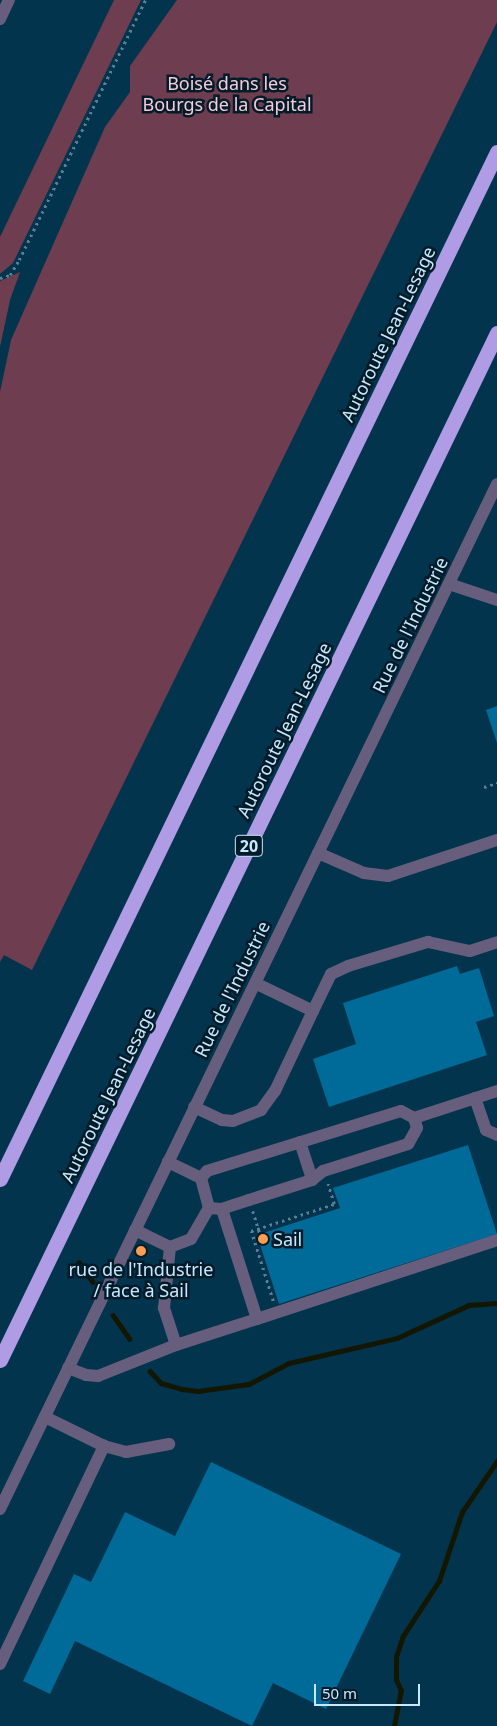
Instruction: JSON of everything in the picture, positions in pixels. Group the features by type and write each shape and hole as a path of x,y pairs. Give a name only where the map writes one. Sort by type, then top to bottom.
{"highway":[{"name":"Autoroute Jean-Lesage","path":"0,1179 497,152"},
{"name":"Autoroute Jean-Lesage","path":"0,1360 497,333"}],"street":[{"path":"0,19 9,0"},
{"name":"Rue de l'Industrie","path":"0,1509 497,485"},
{"path":"449,584 497,600"},
{"path":"318,853 364,873 388,876 497,840"},
{"path":"194,1107 227,1122 261,1110 275,1091 331,974 348,966 428,942 470,951 497,942"},
{"path":"255,983 313,1011"},
{"path":"414,1118 497,1091"},
{"path":"475,1098 486,1130 497,1135"},
{"path":"201,1178 207,1171 402,1110 414,1118 417,1128 408,1144 323,1171 318,1179 222,1209 209,1208"},
{"path":"300,1142 318,1179"},
{"path":"135,1230 170,1247 191,1239 209,1208 201,1178 168,1162"},
{"path":"222,1209 257,1319"},
{"path":"68,1368 86,1375 98,1376 176,1345 497,1240"},
{"path":"170,1247 164,1308 176,1345"},
{"path":"45,1417 104,1446 126,1452 169,1444"},
{"path":"0,1664 104,1446"}],"path":[{"path":"0,278 10,274 20,260 145,0"},
{"path":"484,787 497,783"},
{"path":"274,1301 251,1231 334,1204 318,1179"},
{"path":"249,1200 260,1234"}],"green space":[{"path":"114,0 141,0 13,263 0,274 0,237"},
{"name":"Boisé dans les Bourgs de la Capital","path":"177,0 497,0 497,22 32,970 4,955 0,962 0,392 11,340 105,127 130,92 130,66"},
{"path":"20,272 10,300 0,347 0,281"}],"building":[{"path":"497,706 497,743 486,710"},
{"path":"457,966 460,974 479,968 494,1016 476,1022 487,1055 329,1107 313,1059 356,1044 343,1003"},
{"path":"468,1145 497,1234 279,1304 257,1235 340,1208 333,1188"},
{"path":"211,1462 401,1554 326,1709 273,1683 252,1726 75,1641 50,1694 23,1681 74,1574 91,1582 125,1512 175,1536"}],"waterway":[{"path":"79,1262 93,1282"},
{"path":"150,1371 161,1383 182,1389 198,1391 249,1384 289,1363 397,1338 469,1305 497,1303"},
{"path":"113,1315 130,1339"},
{"path":"394,1726 401,1691 396,1680 396,1657 403,1636 439,1581 462,1512 497,1461"}],"place":[{"name":"Sail","path":"263,1239"},
{"name":"rue de l'Industrie / face à Sail","path":"141,1251"}]}
